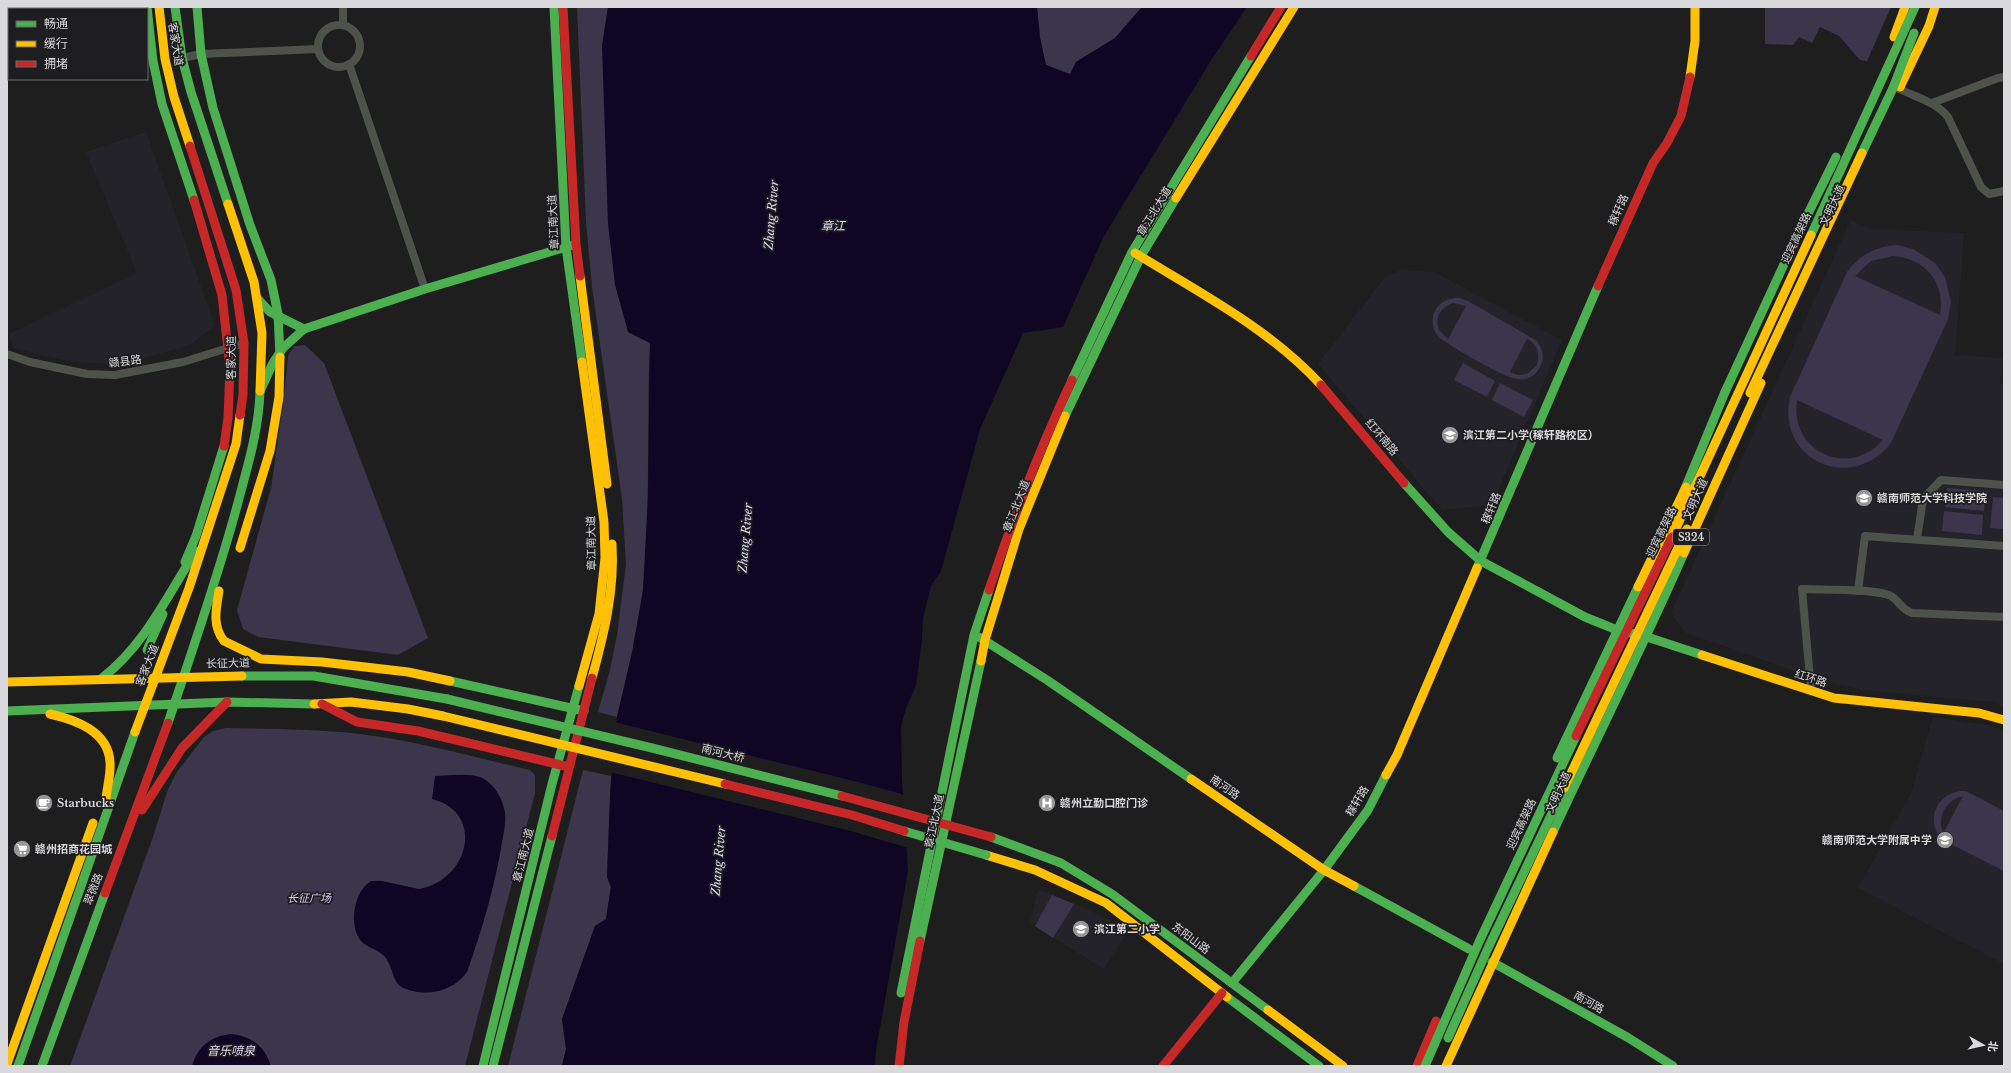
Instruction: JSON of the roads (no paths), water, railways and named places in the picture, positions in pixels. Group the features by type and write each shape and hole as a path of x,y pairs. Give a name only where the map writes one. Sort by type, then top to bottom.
{"main road":[{"name":"客家大道","path":"145,706 207,534 236,444 243,395 244,343 236,290 174,97 165,59 159,7"},
{"name":"客家大道","path":"175,7 182,58 191,92 254,282 262,333 260,392 253,448 227,544 184,676"},
{"path":"197,7 201,54 213,108 250,225 270,280 278,317 280,351 279,397 270,451 240,548"},
{"name":"章江南大道","path":"483,1066 552,784 599,614 605,558 603,514 566,247 554,7"},
{"name":"章江南大道","path":"493,1066 608,617 613,560 604,456 576,244 564,7"},
{"name":"章江北大道","path":"892,1066 904,973 974,634 1010,526 1049,428 1132,252 1281,7"},
{"name":"章江北大道","path":"899,1066 904,1022 914,970 985,640 1019,529 1052,446 1141,256 1232,105 1294,7"},
{"name":"稼轩路","path":"1232,983 1324,870 1368,810 1397,755 1633,206 1653,163 1667,143 1680,116 1690,78 1695,41 1695,7"},
{"name":"文明大道","path":"1416,1066 1468,949 1617,630 1682,496 1878,79 1905,7"},
{"name":"迎宾高架路","path":"1425,1066 1483,934 1630,621 1689,502 1912,17 1915,7"},
{"name":"迎宾高架路","path":"1436,1066 1489,946 1642,625 1893,88 1924,7"},
{"name":"文明大道","path":"1446,1066 1492,962 1590,752 1647,637 1705,505 1929,26 1935,7"},
{"path":"1682,496 1725,392 1798,234 1864,101 1912,17"},
{"path":"147,650 196,536 223,450 228,418 230,368 222,294 190,187 162,104 150,61 148,25"},
{"path":"150,61 165,59"},
{"path":"260,392 280,351 291,337 304,329 425,289 576,244"},
{"name":"红环南路","path":"1132,252 1141,256 1261,331 1309,372 1349,416 1424,507 1448,532 1481,561 1585,617 1617,630"},
{"path":"257,298 262,305 278,317 304,329"},
{"path":"102,678 117,669 127,658 155,618 177,580 207,534"},
{"path":"227,544 216,616 216,626 219,636 224,641 261,659 330,663 426,675 584,711"},
{"path":"1509,926 1594,751 1642,625"},
{"name":"红环路","path":"1617,630 1647,637 1811,690 1849,700 1978,713 2004,720"},
{"name":"南河路","path":"974,634 1047,680 1324,870 1468,949"},
{"path":"268,675 296,660"},
{"path":"330,663 365,685"},
{"name":"长征大道","path":"7,682 184,676 314,676 447,699"},
{"name":"翠微路","path":"42,1066 184,676"},
{"name":"南河大桥","path":"447,699 604,735 855,798 991,837"},
{"path":"129,828 182,748 227,702"},
{"path":"7,711 227,702 322,704 351,702 366,703 443,716 852,815 1035,870 1106,903 1319,1066"},
{"path":"322,704 358,722 442,736 569,767"},
{"name":"翠微路","path":"18,1066 145,706"},
{"path":"34,710 68,718 82,724 104,743 110,762 103,823"},
{"path":"7,1064 12,1039 94,822"},
{"name":"东阳山路","path":"991,837 1061,863 1112,894 1343,1066"},
{"name":"南河路","path":"1492,962 1627,1036 1673,1066"},
{"path":"1164,1066 1222,993"}],"street":[{"path":"343,7 343,25"},
{"path":"343,25 353,30 357,35 360,46 357,56 349,64 339,67 328,64 320,56 318,41 323,31 332,26 343,25"},
{"path":"182,58 201,54 318,49"},
{"path":"349,64 425,289"},
{"path":"1932,103 2004,77"},
{"path":"1899,89 1932,103 1942,110 1948,117 1981,187 1989,194 2004,191"},
{"name":"赣县路","path":"7,354 30,362 80,372 115,375 183,362 244,343"},
{"path":"1917,539 1923,499 1941,480 2004,486"},
{"path":"1858,591 1865,536 2004,546"},
{"path":"1811,690 1802,589 1858,591 1890,596 1904,610 1912,613 2004,617"},
{"path":"12,1039 29,1036"}],"water":[{"name":"章江","path":"608,7 1037,7 1040,38 1046,65 1070,74 1076,62 1115,38 1142,7 1247,7 1210,62 1104,236 1063,327 1023,333 980,429 941,571 931,586 923,618 916,685 906,708 901,726 902,779 908,871 876,1050 875,1066 562,1066 566,1049 562,1019 595,926 606,919 611,887 607,877 610,795 617,717 632,652 643,590 648,496 650,343 628,332 615,285 608,224 602,46"},
{"path":"466,775 484,779 492,785 502,802 505,812 505,823 492,891 467,972 450,987 428,993 411,991 397,983 384,956 361,941 357,934 354,918 360,892 371,881 382,881 419,889 436,883 450,873 460,860 464,846 465,831 460,817 449,806 432,799 435,776"},
{"name":"音乐喷泉","path":"231,1034 245,1037 256,1043 265,1053 271,1066 192,1066 197,1053 201,1048 217,1037"}],"place":[{"name":"滨江第二小学(稼轩路校区）","path":"1450,435"},
{"name":"赣南师范大学科技学院","path":"1864,498"},
{"name":"Starbucks","path":"44,803"},
{"name":"赣州立勤口腔门诊","path":"1047,803"},
{"name":"赣南师范大学附属中学","path":"1945,840"},
{"name":"赣州招商花园城","path":"22,849"},
{"name":"滨江第二小学","path":"1081,929"}],"water label":[{"name":"Zhang River","path":"771,215"},
{"name":"Zhang River","path":"745,538"},
{"name":"Zhang River","path":"718,861"}],"park label":[{"name":"长征广场","path":"309,898"}]}
